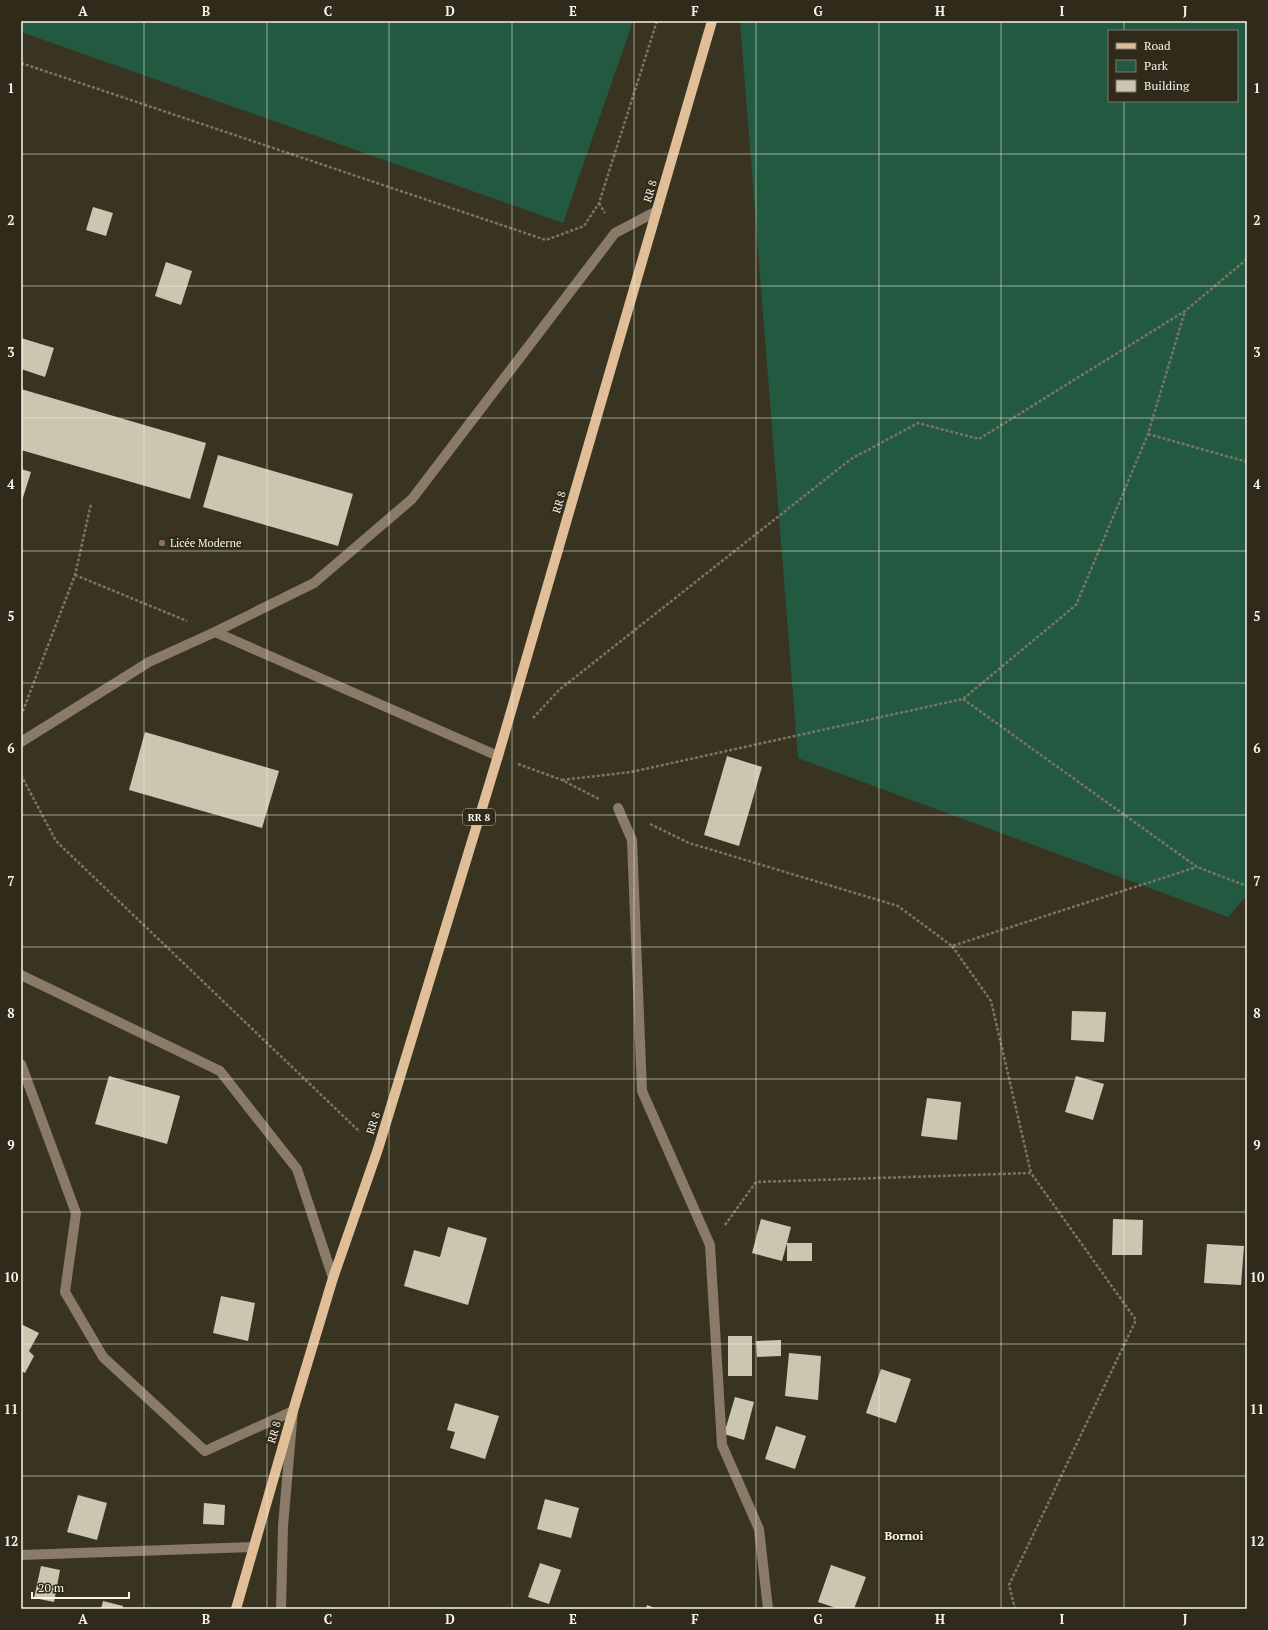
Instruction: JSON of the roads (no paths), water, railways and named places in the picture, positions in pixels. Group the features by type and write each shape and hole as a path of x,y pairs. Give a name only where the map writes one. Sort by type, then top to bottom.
{"main road":[{"name":"RR 8","path":"236,1609 292,1411 333,1278 378,1149 498,756 712,21"}],"street":[{"path":"21,742 149,662 215,632 314,583 412,500 615,233 657,211"},
{"path":"215,632 498,756"},
{"path":"618,808 632,840 642,1091 710,1245 722,1445 759,1529 768,1609"},
{"path":"21,975 220,1071 297,1170 333,1278"},
{"path":"21,1064 76,1213 65,1292 103,1357 205,1451 292,1411 283,1526 281,1609"},
{"path":"21,1555 253,1547"}],"place":[{"name":"Licée Moderne","path":"162,543"}],"district":[{"name":"Bornoi","path":"904,1535"}]}
